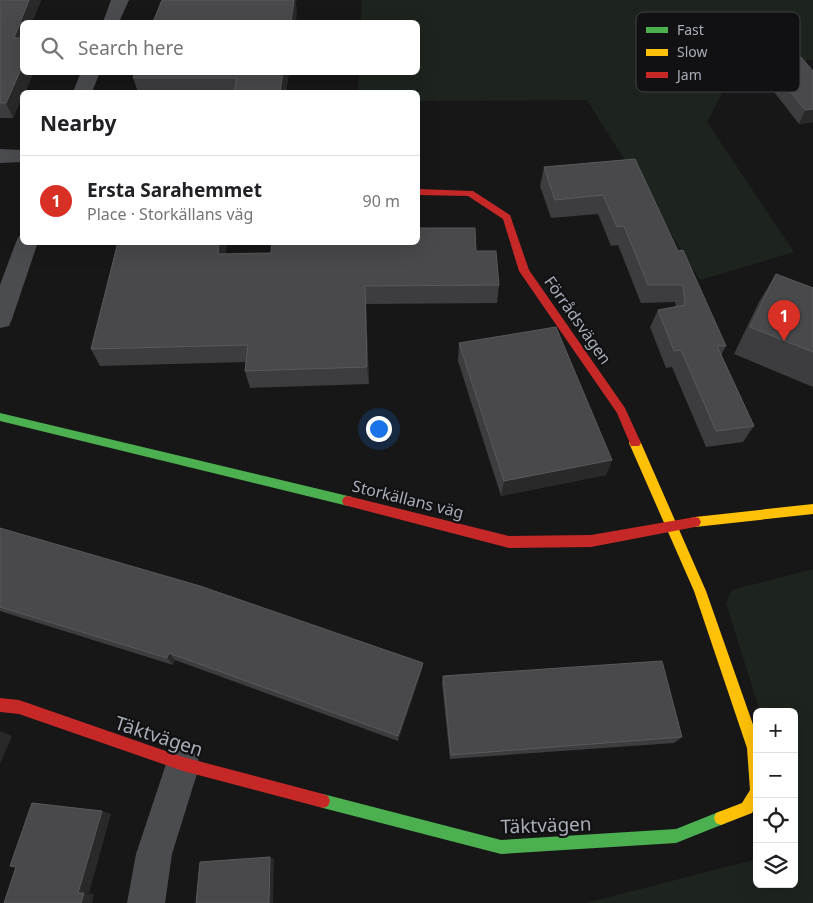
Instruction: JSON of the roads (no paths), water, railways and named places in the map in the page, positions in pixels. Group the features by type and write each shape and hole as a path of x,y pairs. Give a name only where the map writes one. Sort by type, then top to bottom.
{"street":[{"path":"112,20 120,0"},
{"path":"84,90 90,75"},
{"path":"0,156 20,156"},
{"name":"Förrådsvägen","path":"420,192 470,193 507,217 524,271 621,411 671,525"},
{"path":"0,319 26,245"},
{"name":"Storkällans väg","path":"0,417 299,488 509,542 591,542 671,525 813,509"},
{"name":"Täktvägen","path":"0,705 19,707 183,764 501,847 676,836 747,808 756,791 754,748 700,590 671,525"},
{"path":"146,903 154,854 183,764"}],"place":[{"name":"Ersta Sarahemmet","path":"784,341"}]}
